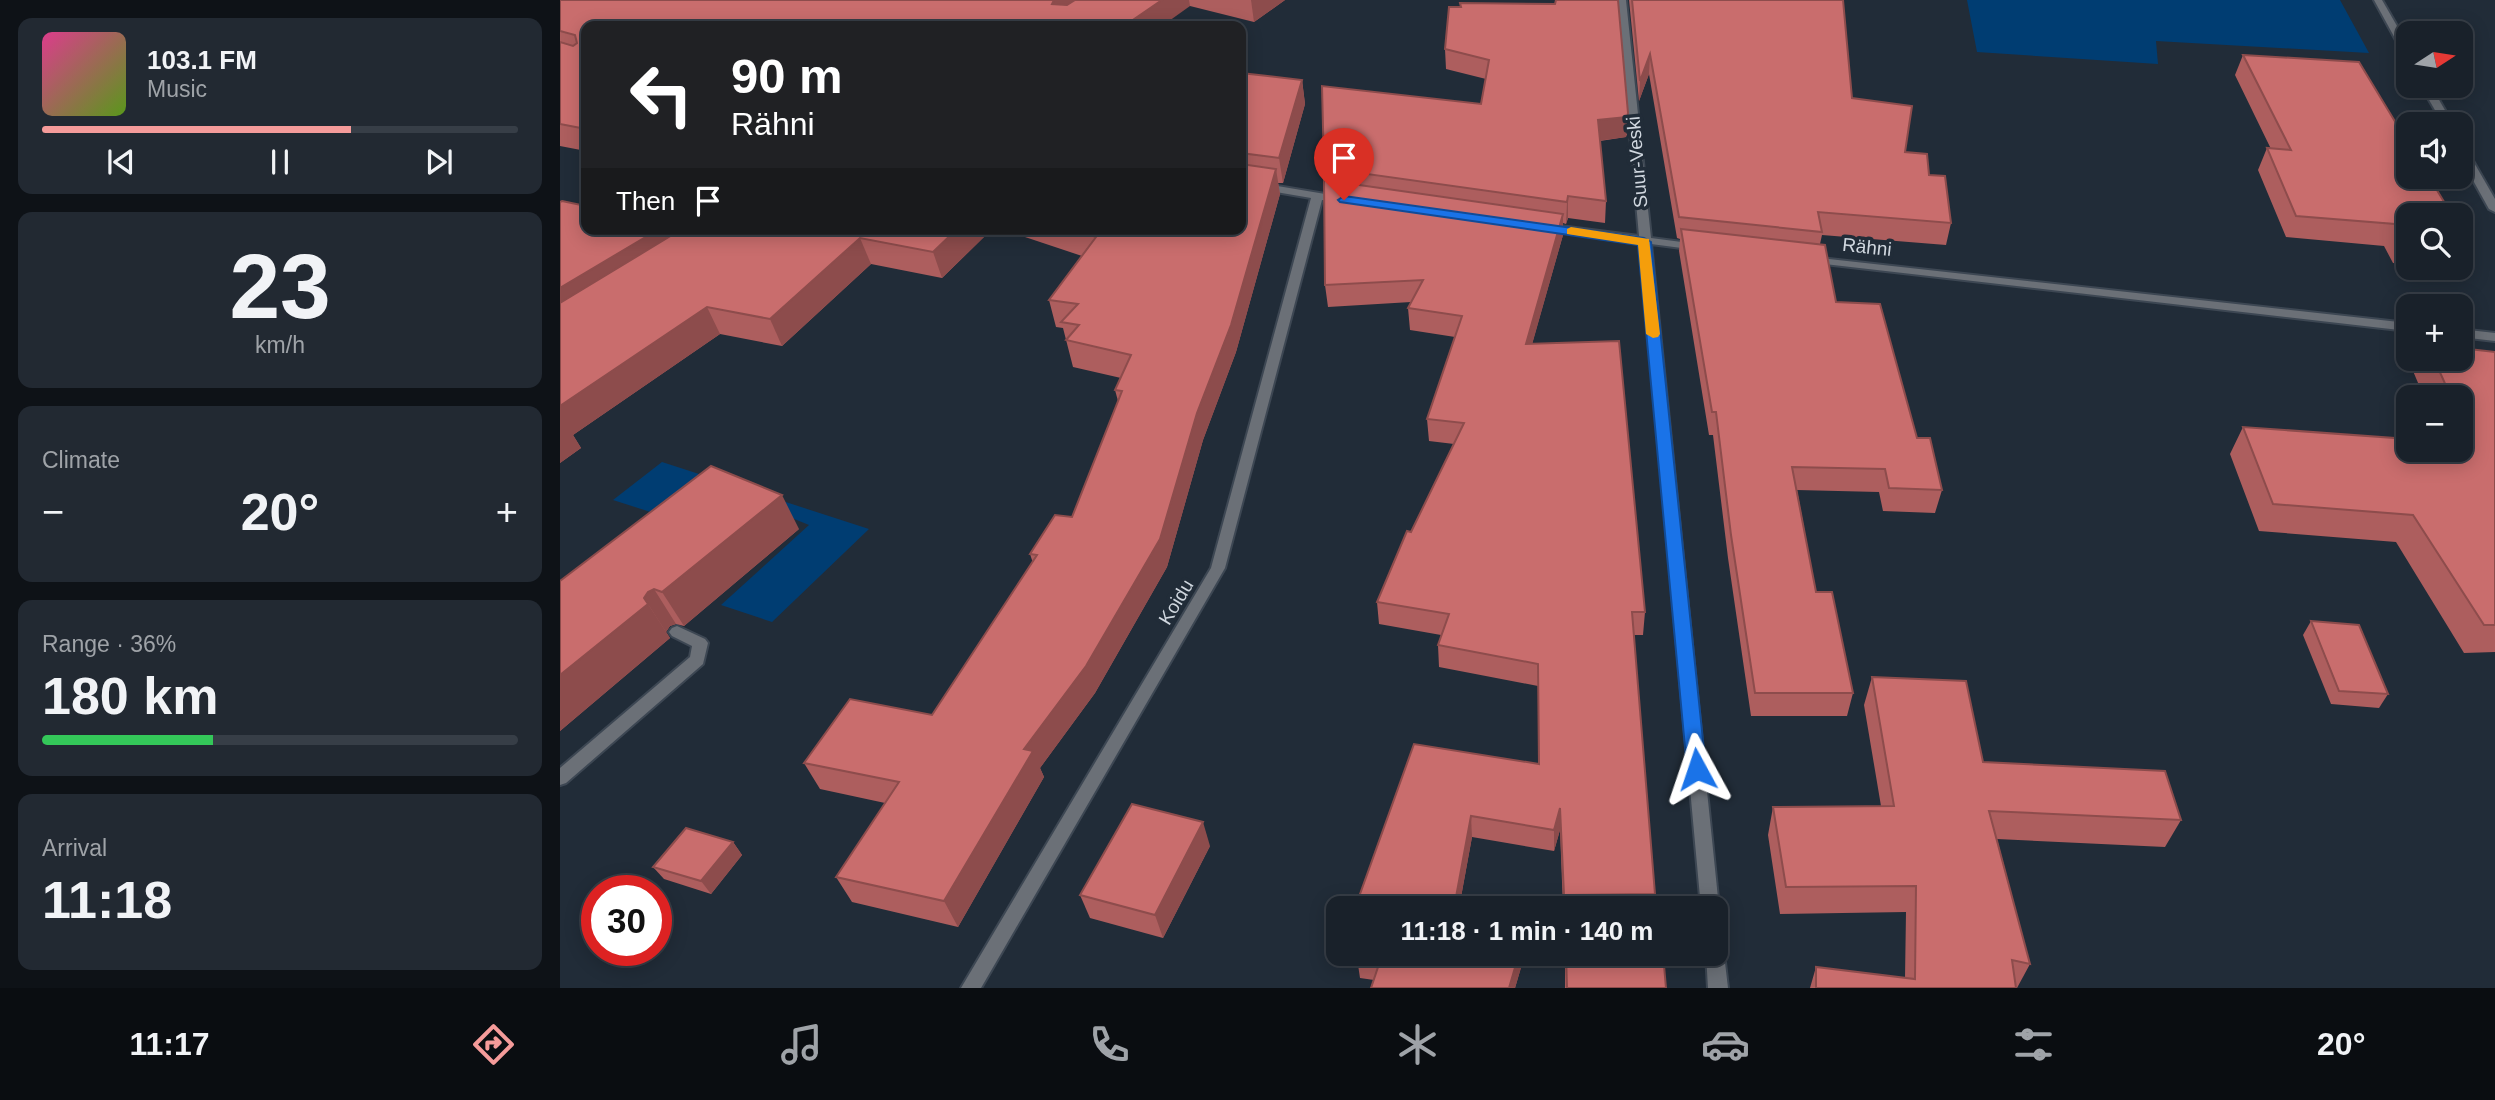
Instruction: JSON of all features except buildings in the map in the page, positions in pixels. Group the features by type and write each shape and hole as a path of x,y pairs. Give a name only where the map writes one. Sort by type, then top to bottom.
{"street":[{"name":"Suur-Veski","path":"1622,0 1709,896"},
{"path":"2378,0 2396,32"},
{"path":"2473,170 2495,209"},
{"path":"1246,184 1358,202"},
{"name":"Koidu","path":"971,988 1218,568 1317,196"},
{"path":"1535,226 1714,249"},
{"name":"Rähni","path":"1797,259 2396,326"},
{"path":"2473,334 2495,337"},
{"path":"560,778 696,660 700,643 677,632"},
{"path":"1716,966 1718,988"}],"shaded area":[{"path":"1967,0 2340,0 2369,53 2156,41 2158,64 1977,52"},
{"path":"662,462 869,529 772,622 721,605 809,525 733,494 663,516 613,500"}],"slow traffic":[{"path":"1571,231 1644,242 1653,334"}],"route":[{"path":"1344,200 1644,242 1697,769"}]}
